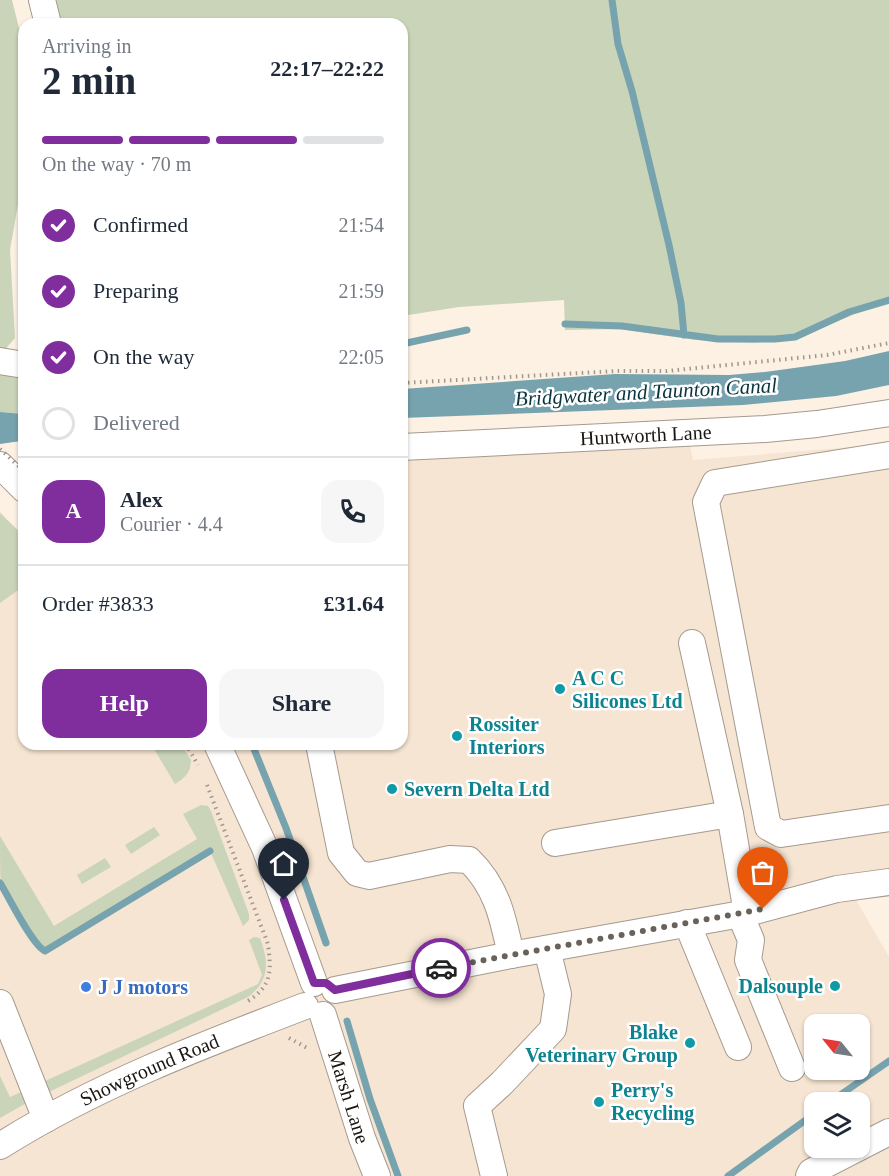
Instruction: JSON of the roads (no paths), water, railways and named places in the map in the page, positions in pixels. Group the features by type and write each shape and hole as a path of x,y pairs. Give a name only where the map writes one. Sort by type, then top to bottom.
{"street":[{"path":"42,0 46,18"},
{"path":"0,361 18,364"},
{"name":"Huntworth Lane","path":"408,447 765,429 889,413"},
{"path":"889,455 714,483 706,502 768,827 781,834 889,818"},
{"path":"0,465 18,478"},
{"path":"692,643 730,814 743,913 751,940 748,960 792,1068"},
{"path":"220,750 324,986"},
{"path":"320,750 341,853 357,873 369,876 450,859 470,860 483,873 498,903 511,955"},
{"path":"555,843 730,814"},
{"path":"314,1011 303,996 305,990 743,913 837,889 889,882"},
{"path":"687,923 738,1047"},
{"path":"494,1176 477,1106 553,1029 558,994 547,949"},
{"path":"0,1003 46,1119"},
{"name":"Showground Road","path":"0,1146 46,1119 118,1082 191,1049 314,1011"},
{"name":"Marsh Lane","path":"314,1011 378,1176"},
{"path":"809,1176 812,1172 889,1132"}],"water":[{"name":"Bridgwater and Taunton Canal","path":"889,351 889,385 836,396 743,405 408,418 408,389 615,374 729,375 845,361"},
{"path":"0,412 18,414 18,441 0,444"}],"waterway":[{"path":"612,0 618,44 632,91 669,245 681,303 684,335"},
{"path":"565,324 622,326 718,339 775,339 795,337 849,312 889,300"},
{"path":"408,343 467,330"},
{"path":"254,750 286,828 326,943"},
{"path":"0,883 27,931 45,951 210,851"},
{"path":"347,1021 370,1099 398,1176"},
{"path":"844,1092 889,1061"},
{"path":"728,1176 804,1121"}],"place":[{"name":"A C C Silicones Ltd","path":"560,689"},
{"name":"Rossiter Interiors","path":"457,736"},
{"name":"Severn Delta Ltd","path":"392,789"},
{"name":"Dalsouple","path":"835,986"},
{"name":"J J motors","path":"86,987"},
{"name":"Blake Veterinary Group","path":"690,1043"},
{"name":"Perry's Recycling","path":"599,1102"}]}
